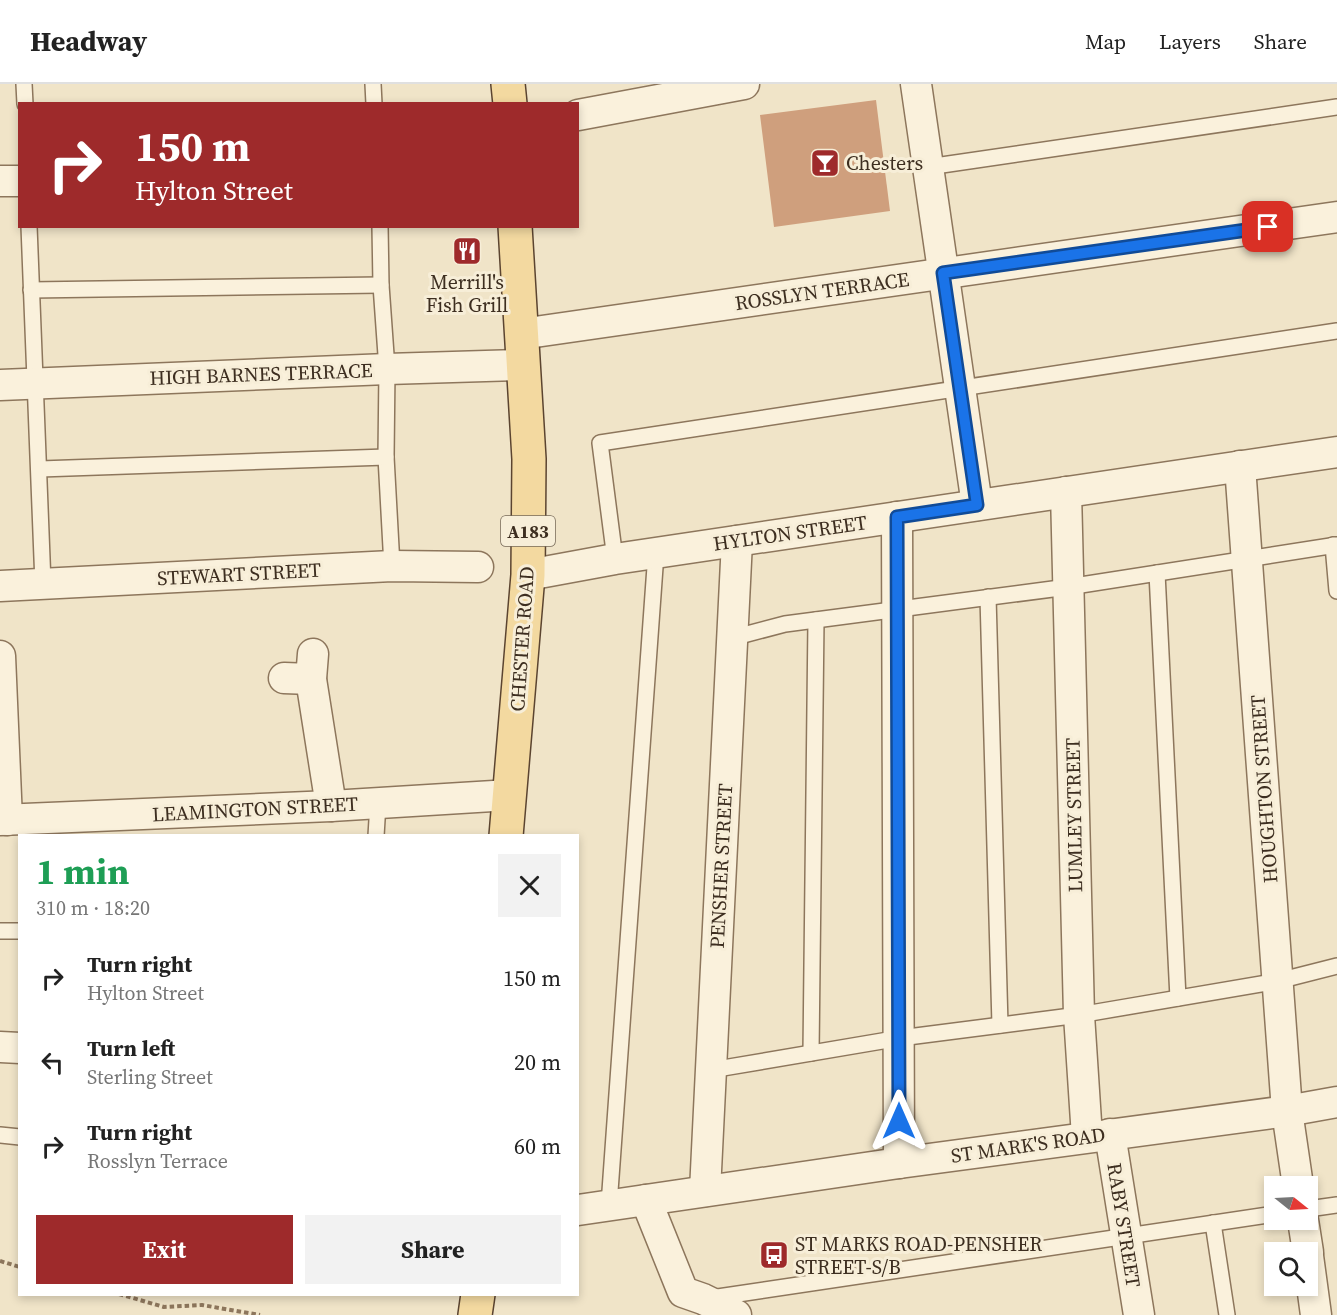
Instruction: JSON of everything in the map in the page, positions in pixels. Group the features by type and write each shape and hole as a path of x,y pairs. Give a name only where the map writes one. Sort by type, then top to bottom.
{"main road":[{"path":"508,84 510,102"},
{"name":"CHESTER ROAD","path":"507,834 528,575 529,459 515,228"},
{"path":"475,1315 478,1296"},
{"path":"478,1296 480,1315"}],"street":[{"path":"579,116 744,84"},
{"path":"916,84 977,505"},
{"path":"0,181 18,181"},
{"name":"ROSSLYN TERRACE","path":"522,350 943,273 1337,217"},
{"name":"HIGH BARNES TERRACE","path":"0,385 387,369 522,350"},
{"name":"HYLTON STREET","path":"528,575 615,559 1337,452"},
{"name":"HOUGHTON STREET","path":"1240,466 1287,1111 1297,1176"},
{"name":"LUMLEY STREET","path":"1066,492 1079,1015 1099,1136"},
{"path":"897,517 899,1163"},
{"name":"PENSHER STREET","path":"705,1191 737,541"},
{"name":"STEWART STREET","path":"0,586 392,566 478,567"},
{"path":"0,656 4,820"},
{"path":"303,670 331,806"},
{"name":"LEAMINGTON STREET","path":"4,820 331,806 510,795"},
{"path":"0,1047 18,1048"},
{"name":"ST MARK'S ROAD","path":"579,1210 899,1163 1287,1111 1337,1102"},
{"name":"RABY STREET","path":"1099,1136 1126,1236 1139,1315"},
{"path":"646,1200 683,1292 736,1315"},
{"path":"1314,1296 1316,1315"}],"lane":[{"path":"24,84 25,102"},
{"path":"373,84 374,102"},
{"path":"928,167 1337,107"},
{"path":"29,228 43,584"},
{"path":"380,228 381,285 387,369 386,458 392,566"},
{"path":"31,290 381,285"},
{"path":"615,559 600,443 1337,330"},
{"path":"40,469 386,458"},
{"path":"732,638 785,624 1068,587 1335,545 1337,591"},
{"path":"609,1205 656,553"},
{"path":"1157,573 1178,998"},
{"path":"988,597 1000,1025"},
{"path":"812,1053 816,620"},
{"path":"376,834 378,802"},
{"path":"0,931 18,931"},
{"path":"711,1070 900,1038 1079,1015 1278,981 1337,966"},
{"path":"0,1135 18,1137"},
{"path":"1318,1208 1337,1205"},
{"path":"703,1299 1264,1216"},
{"path":"1213,1223 1227,1315"}],"path":[{"path":"0,1261 18,1266"},
{"path":"126,1296 164,1307 202,1305 260,1315"}],"building":[{"name":"Chesters","path":"876,100 890,211 774,227 760,115"}],"place":[{"name":"Chesters","path":"825,163"},
{"name":"Merrill's Fish Grill","path":"467,251"},
{"name":"ST MARKS ROAD-PENSHER STREET-S/B","path":"774,1255"}],"route":[{"path":"899,1121 897,517 977,505 943,273 1268,227"}]}
